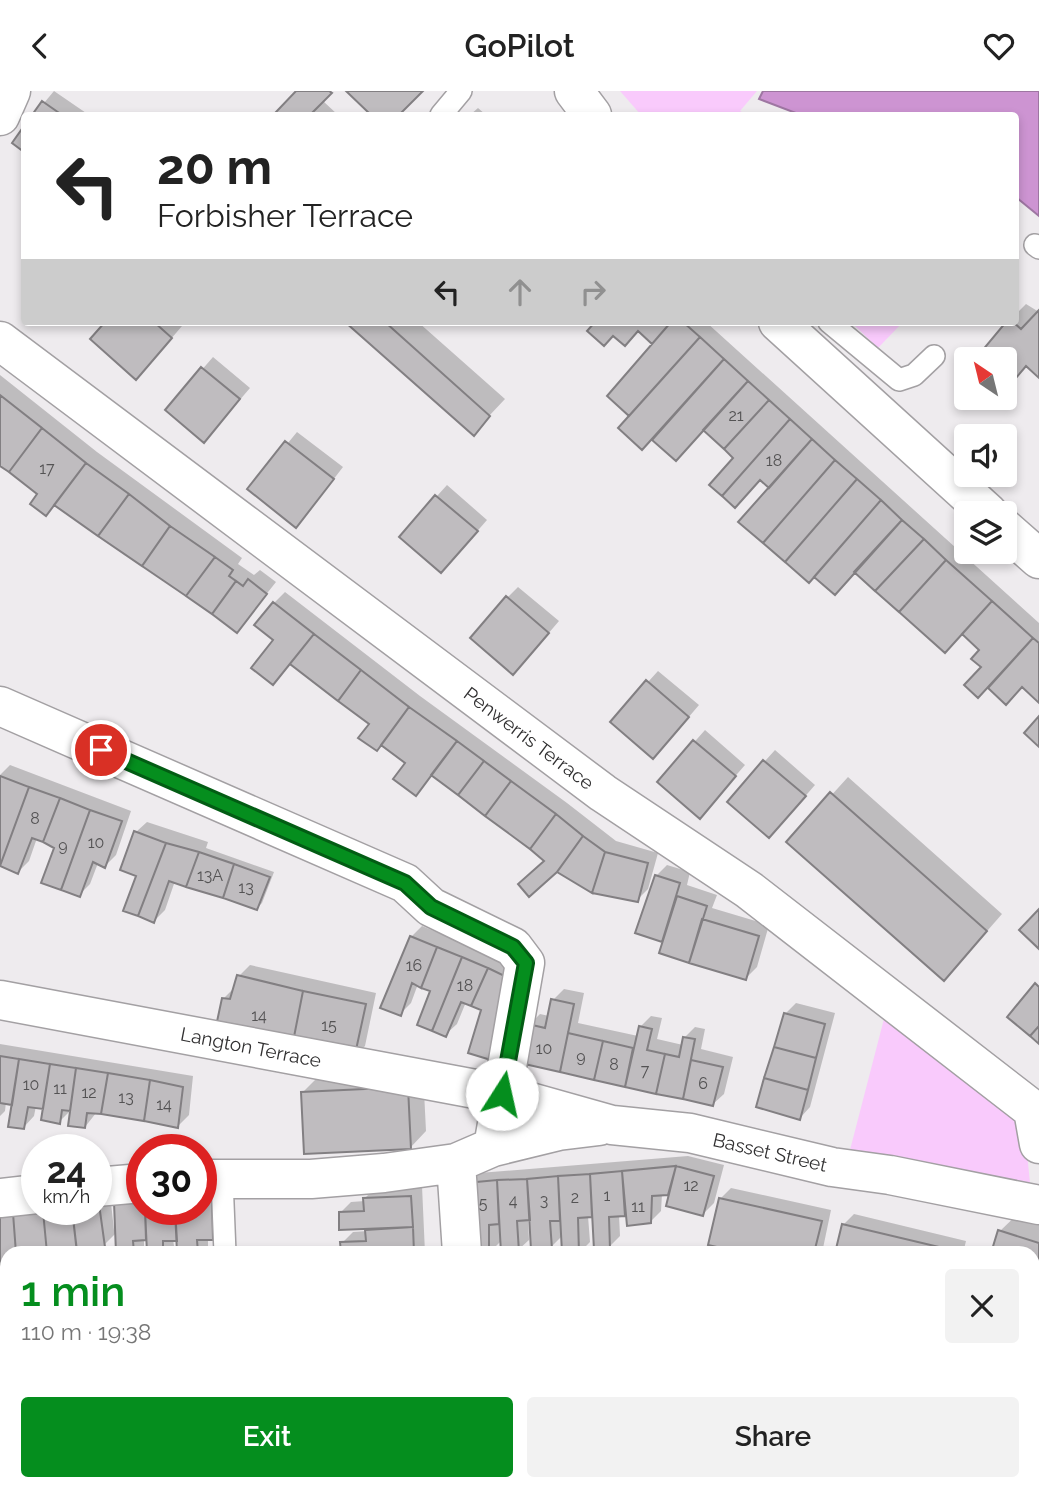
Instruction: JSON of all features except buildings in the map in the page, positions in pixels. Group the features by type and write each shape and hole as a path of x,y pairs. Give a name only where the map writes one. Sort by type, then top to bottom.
{"street":[{"path":"0,116 10,91"},
{"path":"574,91 590,112"},
{"path":"782,326 975,501"},
{"name":"Penwerris Terrace","path":"0,341 603,793 748,890 1033,1110 1039,1144"},
{"path":"1017,540 1039,559"},
{"path":"0,706 405,883 431,907 513,947 526,963 493,1147"},
{"name":"Langton Terrace","path":"0,1000 502,1094"},
{"name":"Basset Street","path":"502,1094 612,1125 690,1133 832,1167 890,1175 1039,1205"},
{"path":"217,1179 311,1179 384,1173 456,1163 493,1147 558,1131 612,1125"},
{"path":"456,1163 462,1246"},
{"path":"0,1198 21,1196"}],"lane":[{"path":"444,112 461,91"},
{"path":"834,326 899,380 914,375 934,356"},
{"path":"217,1211 224,1246"}],"shaded area":[{"path":"620,91 757,91 740,111 742,112 638,112"},
{"path":"763,91 1039,91 1039,216 1019,200 1019,112 793,112 759,99"},
{"path":"855,326 899,326 878,348"},
{"path":"885,1015 1024,1123 1030,1183 850,1150"}],"route":[{"path":"101,750 405,883 431,907 513,947 526,963 502,1094"}]}
